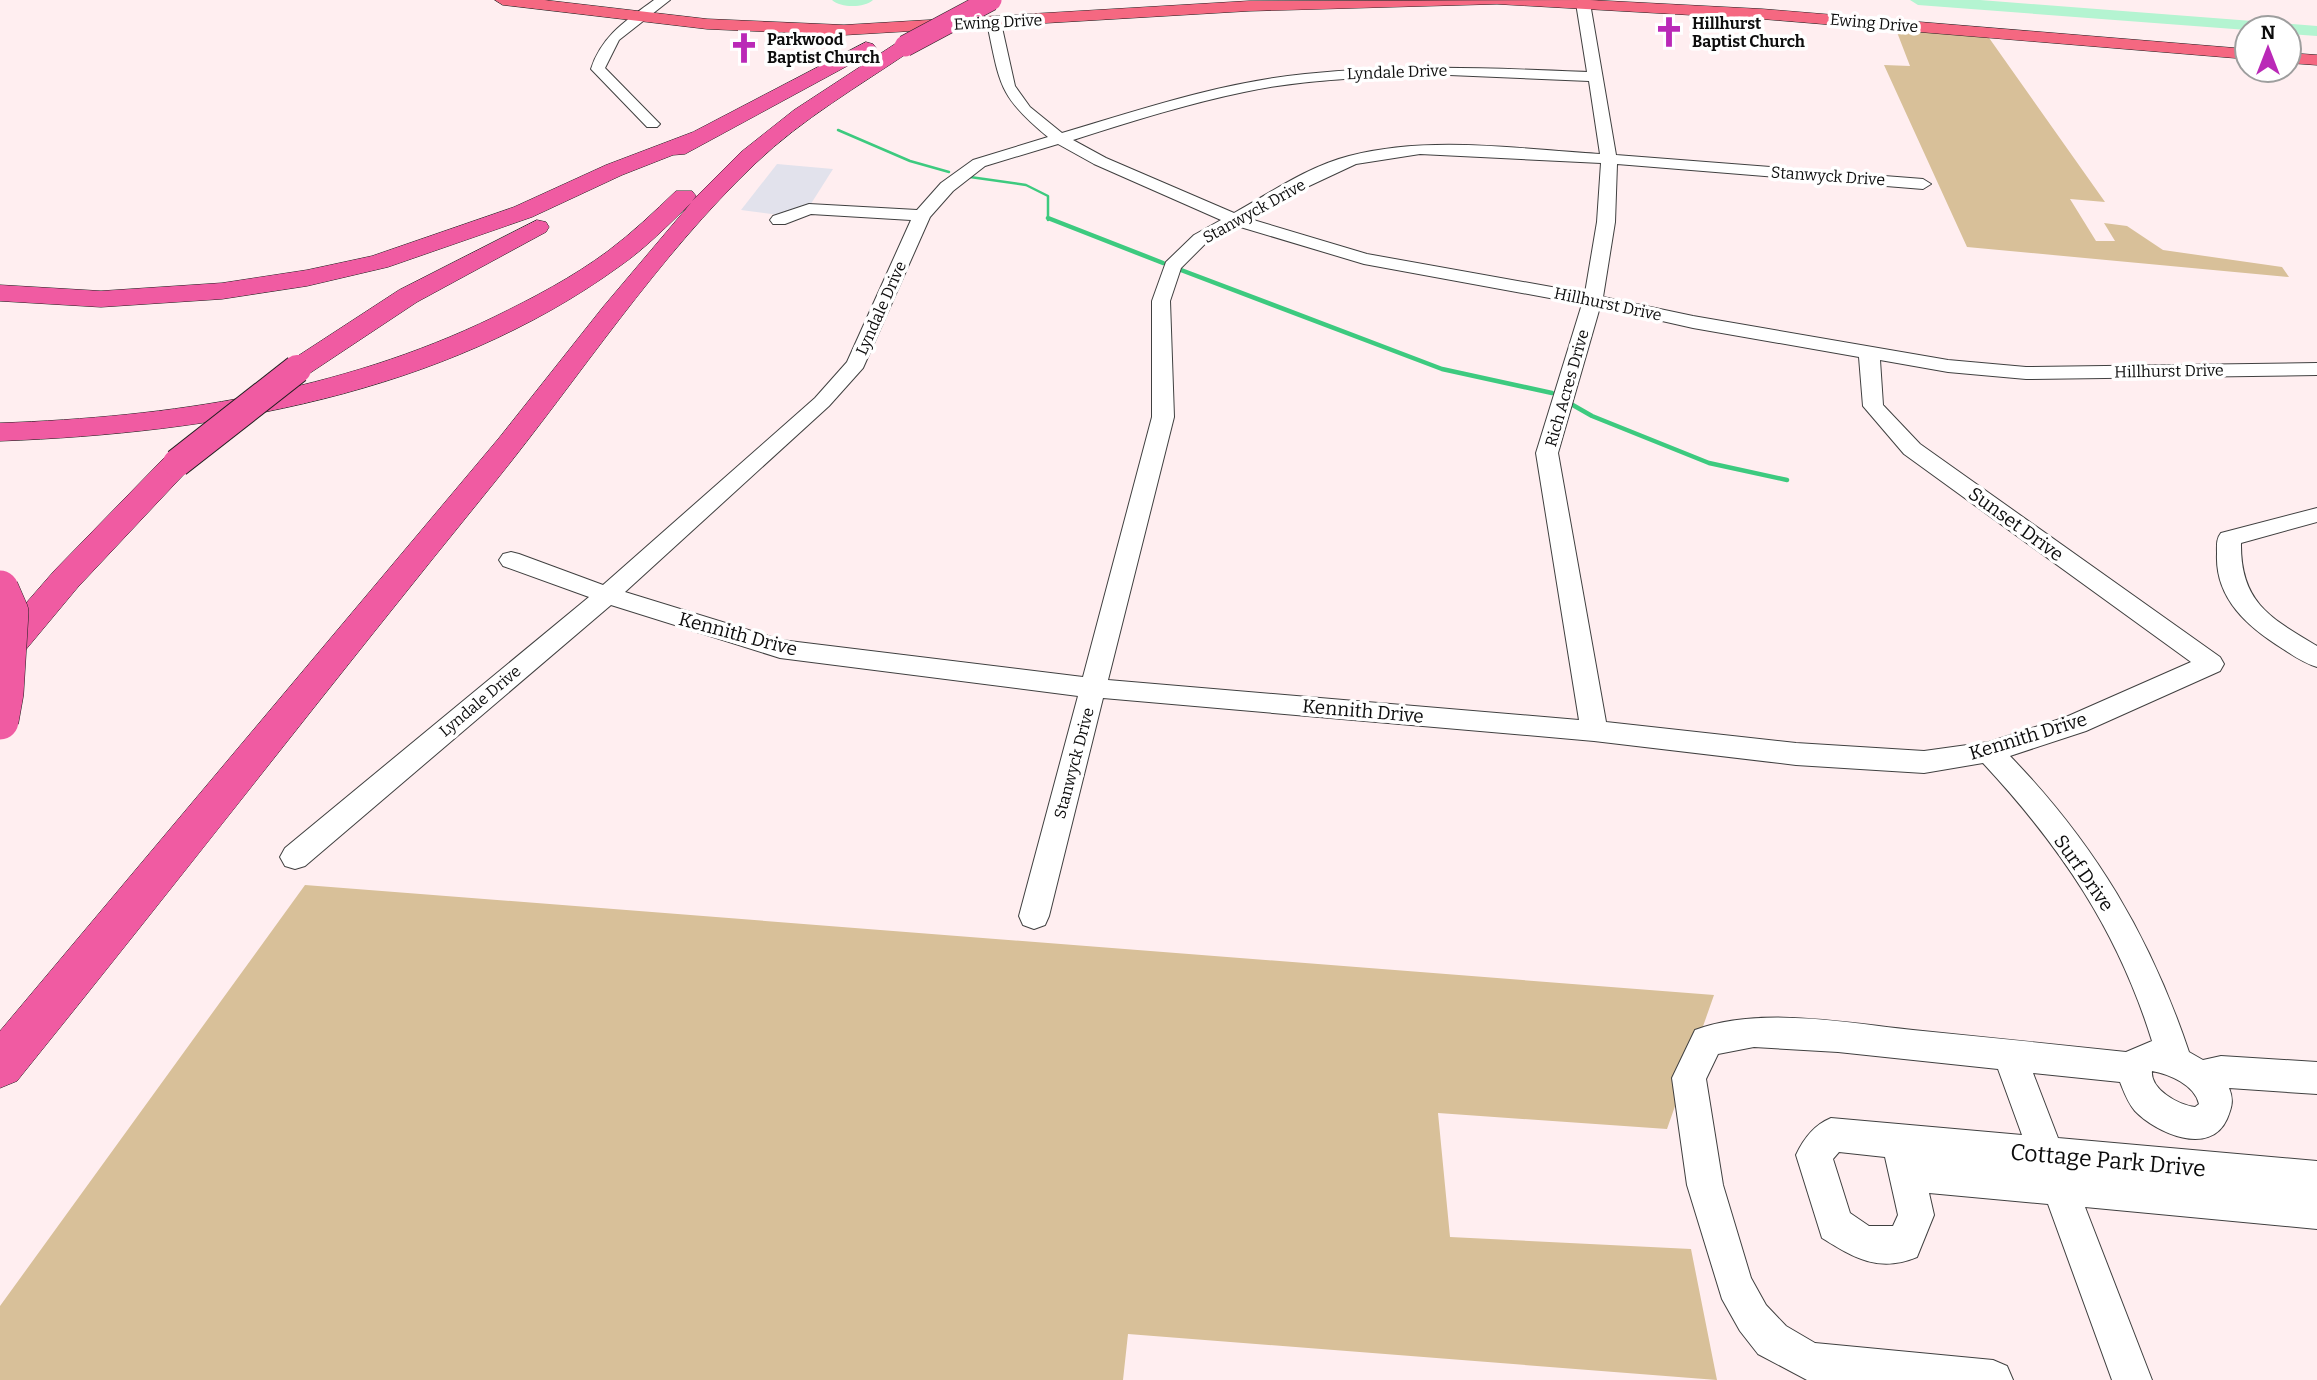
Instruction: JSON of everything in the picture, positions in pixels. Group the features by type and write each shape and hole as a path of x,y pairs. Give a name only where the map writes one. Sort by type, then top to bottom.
{"highway":[{"path":"0,432 138,424 230,411 352,381 449,347 503,324 575,286 612,261 732,154 967,0"},
{"path":"0,293 101,299 222,291 307,278 379,262 523,212 614,170 698,137 991,0"},
{"path":"0,1066 316,677 510,444 612,313 694,214 759,149 888,50"},
{"path":"0,656 66,579 177,463 297,369 408,296 698,137"},
{"path":"0,589 9,612 5,693 0,721"}],"main road":[{"name":"Ewing Drive","path":"503,0 707,24 844,30 994,23 1247,3 1494,0"},
{"name":"Ewing Drive","path":"1500,0 1762,14 2233,53"}],"street":[{"path":"652,124 598,69 602,52 615,34 663,0"},
{"name":"Rich Acres Drive","path":"1583,3 1609,159 1606,222 1593,300 1564,386 1548,453 1553,502 1594,731"},
{"name":"Hillhurst Drive","path":"994,23 1008,86 1025,110 1060,139 1100,161 1236,220 1364,259 1593,300 1693,322 1948,366 2026,373 2317,369"},
{"name":"Lyndale Drive","path":"295,857 607,595 822,402 856,364 922,215 947,187 979,163 1213,94 1331,75 1426,70 1596,77"},
{"name":"Stanwyck Drive","path":"1034,916 1163,417 1161,301 1172,266 1200,239 1303,183 1352,160 1420,149 1609,159 1923,184"},
{"path":"779,220 809,209 922,215"},
{"name":"Sunset Drive","path":"1868,352 1873,406 1912,449 2211,664"},
{"path":"2317,515 2230,538 2227,557 2234,590 2254,619 2317,658"},
{"name":"Kennith Drive","path":"511,560 607,595 780,649 1094,688 1594,731 1796,754 1924,762 1989,752 2076,724 2211,664"},
{"name":"Surf Drive","path":"1989,752 2024,792 2104,897 2134,949 2158,1006"},
{"path":"2132,1068 2136,1083 2151,1103 2176,1119 2190,1122 2210,1117 2214,1109 2214,1098 2188,1068 2158,1006"},
{"path":"1993,1380 1811,1362 1772,1340 1753,1318 1735,1286 1705,1185 1689,1078 1707,1041 1754,1032 1838,1037 2132,1068 2152,1056 2188,1068 2317,1078"},
{"path":"2009,1054 2132,1380"},
{"name":"Cottage Park Drive","path":"2317,1180 2046,1154 1903,1157 2058,1189 2317,1212"}],"shaded area":[{"path":"1895,27 1987,35 2105,202 2070,199 2096,241 2115,241 2104,223 2127,226 2163,250 2282,267 2289,277 1967,247 1884,65 1910,66"},
{"path":"777,164 833,169 802,218 741,210"},
{"path":"305,885 1714,995 1667,1129 1438,1113 1450,1237 1691,1249 1717,1380 1128,1334 1123,1380 0,1380 0,1306"}],"waterway":[{"path":"840,0 865,0"},
{"path":"1918,0 2233,24"},
{"path":"2303,30 2317,31"},
{"path":"838,130 910,161 949,172"},
{"path":"963,176 1026,185 1048,196 1048,218"},
{"path":"1048,218 1163,263"},
{"path":"1181,270 1442,369 1552,393"},
{"path":"1571,404 1592,416 1709,463 1787,480"}],"place":[{"name":"Hillhurst Baptist Church","path":"1669,32"},
{"name":"Parkwood Baptist Church","path":"744,48"}]}
